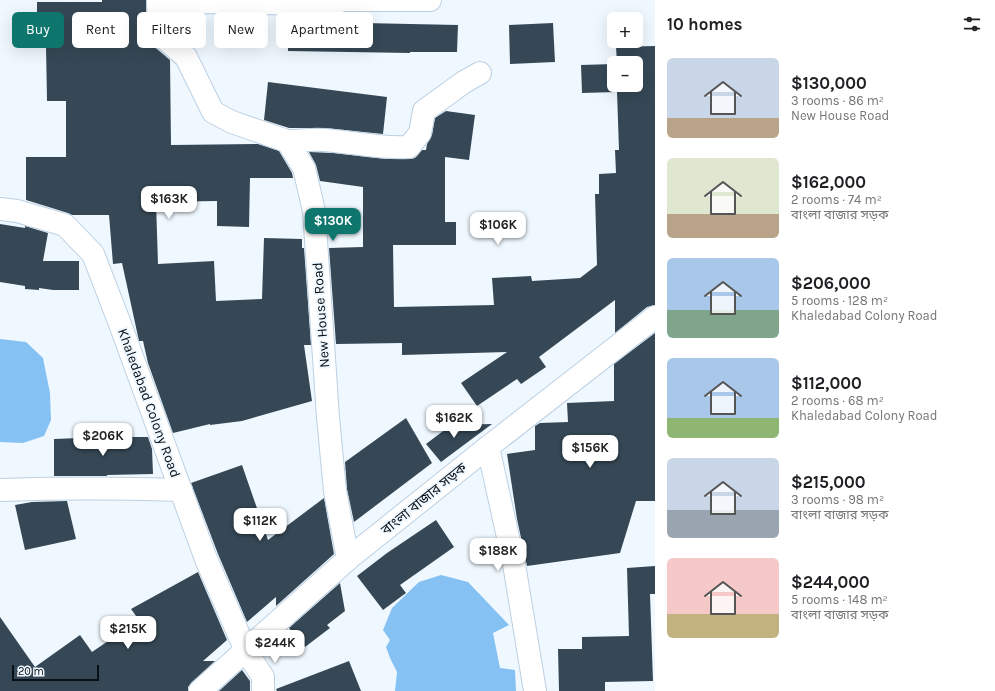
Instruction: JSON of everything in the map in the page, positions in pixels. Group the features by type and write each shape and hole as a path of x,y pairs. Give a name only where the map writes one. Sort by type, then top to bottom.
{"street":[{"path":"430,0 342,0 330,5 230,2 158,2 159,34 186,57 213,112 232,122 287,141 323,140 370,146 395,148 409,147 420,133 424,111 464,82 480,73"},
{"name":"New House Road","path":"287,141 304,168 314,211 328,417 335,491 348,559"},
{"name":"Khaledabad Colony Road","path":"0,209 17,211 65,225 94,254 206,559 246,651 263,677 263,691"},
{"name":"বাংলা বাজার সড়ক","path":"200,691 348,559 488,447 655,317"},
{"path":"488,447 514,564 535,691"},
{"path":"0,490 45,488 137,488 181,490"}],"water":[{"path":"0,339 26,342 43,358 50,393 51,420 44,436 23,443 0,442"},
{"path":"441,575 468,582 509,625 493,633 500,668 515,670 516,691 395,691 397,672 386,647 390,640 383,630 392,608 419,582"}],"building":[{"path":"102,0 146,0 146,12 137,12 137,48 156,48 170,60 171,145 258,144 279,151 292,173 293,178 250,178 249,227 217,226 217,201 156,202 158,264 214,261 216,301 262,299 264,238 302,239 302,248 304,248 311,345 304,345 312,401 242,421 210,424 173,433 148,363 143,341 139,341 122,263 113,264 109,215 72,215 26,200 26,157 66,157 66,101 47,101 46,48 64,48 64,12 37,12 37,2 102,2"},
{"path":"373,23 458,25 457,52 410,53 288,51 288,48 373,48"},
{"path":"553,23 555,62 510,64 509,25"},
{"path":"643,46 655,46 655,305 647,307 615,333 615,300 539,357 546,367 521,384 517,379 477,406 461,383 507,352 402,355 402,343 336,344 329,248 363,247 363,187 320,181 316,165 309,152 386,159 415,158 422,150 426,150 427,144 432,135 435,118 446,111 475,115 469,160 445,157 445,222 456,222 456,245 393,245 394,307 494,305 492,278 531,276 532,281 580,278 597,265 595,194 599,194 599,174 616,173 615,150 619,150 617,92 643,92 643,56 617,56 616,48 643,48"},
{"path":"607,64 607,92 617,92 582,93 581,65"},
{"path":"268,82 387,97 383,134 325,128 289,128 264,120"},
{"path":"0,224 25,228 25,226 48,233 43,261 79,261 79,290 53,290 39,288 39,290 25,289 25,286 0,282"},
{"path":"655,333 655,501 636,501 620,553 527,566 517,519 507,454 535,450 535,426 540,423 568,422 567,403 614,401 614,364"},
{"path":"406,418 432,463 354,522 347,489 345,462"},
{"path":"492,424 441,462 426,444 451,425"},
{"path":"148,437 152,449 153,474 54,476 54,439"},
{"path":"242,465 268,540 324,498 334,554 276,606 276,597 247,622 218,554 191,483"},
{"path":"67,501 76,539 25,550 15,505 32,502"},
{"path":"436,520 454,547 400,585 406,593 383,610 357,576 387,553"},
{"path":"655,566 655,594 650,594 653,681 605,682 605,691 559,691 558,649 582,649 582,637 629,636 627,568"},
{"path":"198,572 227,640 203,661 215,661 192,682 188,687 188,691 0,691 0,617 35,667 80,635 92,652 139,620 131,609"},
{"path":"340,583 345,611 327,625 330,628 305,647 289,628"},
{"path":"349,661 361,691 277,691 276,689"},
{"path":"242,670 250,681 250,691 219,691"}]}
